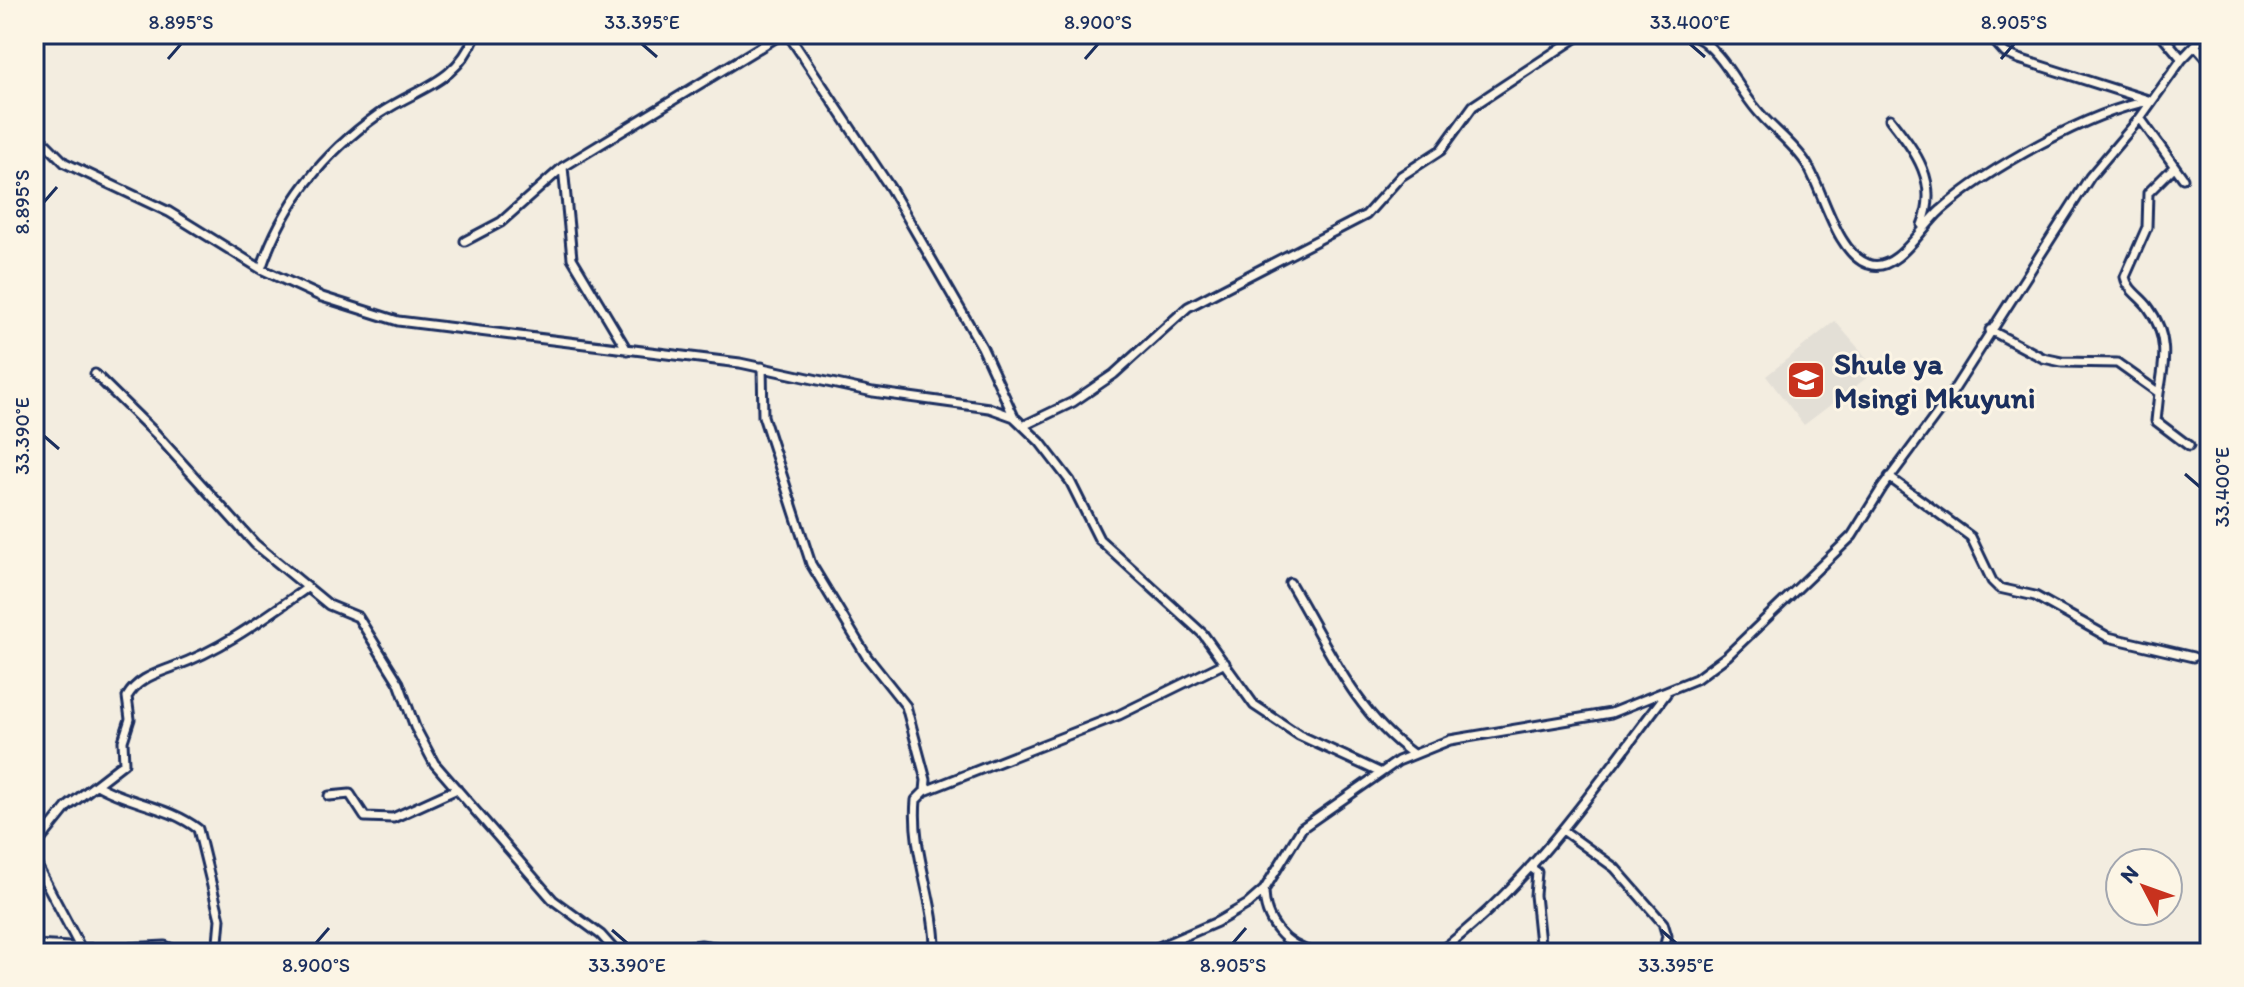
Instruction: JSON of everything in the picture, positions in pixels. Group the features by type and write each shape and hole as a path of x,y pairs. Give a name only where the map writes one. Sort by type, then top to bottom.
{"street":[{"path":"261,269 289,206 311,177 376,117 446,78 464,60 476,34"},
{"path":"465,241 501,222 563,167 785,34 891,189 982,347 1014,417"},
{"path":"1025,425 1073,402 1114,374 1170,320 1188,307 1366,215 1401,176 1441,150 1473,106 1582,34"},
{"path":"1688,34 1711,49 1755,108 1804,160 1829,215 1857,259 1872,266 1890,263 1908,248 1919,230 1928,199 1924,168 1916,151 1890,119"},
{"path":"1988,34 2005,53 2019,59 2150,101"},
{"path":"2161,34 2182,59"},
{"path":"1145,953 1226,917 1264,890 1295,835 1379,772 1413,754 1450,740 1611,713 1667,692 1712,669 1838,552 1863,522 1889,477 1948,399 2080,191 2140,118 2182,59 2206,34"},
{"path":"2196,46 2210,62"},
{"path":"1919,230 1957,197 2017,159 2106,112 2150,101"},
{"path":"2140,118 2153,131 2173,168 2183,178"},
{"path":"34,132 65,163 169,212 261,269 322,297 398,321 762,367 873,392 989,408 1014,417 1025,425 1070,481 1099,539 1175,606 1225,663 1246,695 1267,716 1299,735 1379,772"},
{"path":"563,167 572,258 627,350"},
{"path":"2173,168 2148,193 2147,227 2125,277 2128,287 2150,309 2167,355 2156,421 2189,446"},
{"path":"1990,330 2043,358 2062,362 2117,363 2159,393"},
{"path":"762,367 763,416 811,564 867,657 906,706 923,768 925,791"},
{"path":"95,374 156,434 255,544 329,605 358,617 399,683 415,727 434,763 553,900 601,935 617,953"},
{"path":"1889,477 1971,537 1992,581 1999,588 2035,596 2108,637 2193,657"},
{"path":"1290,583 1360,703 1383,730 1413,754"},
{"path":"34,848 67,807 124,763 123,741 130,719 127,697 134,686 144,679 211,653 307,588"},
{"path":"874,953 926,949 935,953 934,919 915,841 916,800 925,791 1119,715 1225,663"},
{"path":"1337,953 1378,946 1436,953 1530,867 1564,831 1667,692"},
{"path":"97,785 114,795 174,815 198,829 211,871 220,919 217,953"},
{"path":"329,796 350,794 365,817 393,818 457,789"},
{"path":"1564,831 1615,868 1663,923 1667,936 1663,953"},
{"path":"34,860 80,947"},
{"path":"1530,867 1537,872 1535,895 1541,953"},
{"path":"1264,890 1266,915 1278,932 1316,953"},
{"path":"34,945 165,946 181,953"},
{"path":"638,953 701,945 754,953"}],"shaded area":[{"path":"1835,321 1877,370 1804,425 1766,376"}],"waterway":[{"path":"2166,953 2171,948 2206,950 2206,953"}],"place":[{"name":"Shule ya Msingi Mkuyuni","path":"1806,380"}]}
